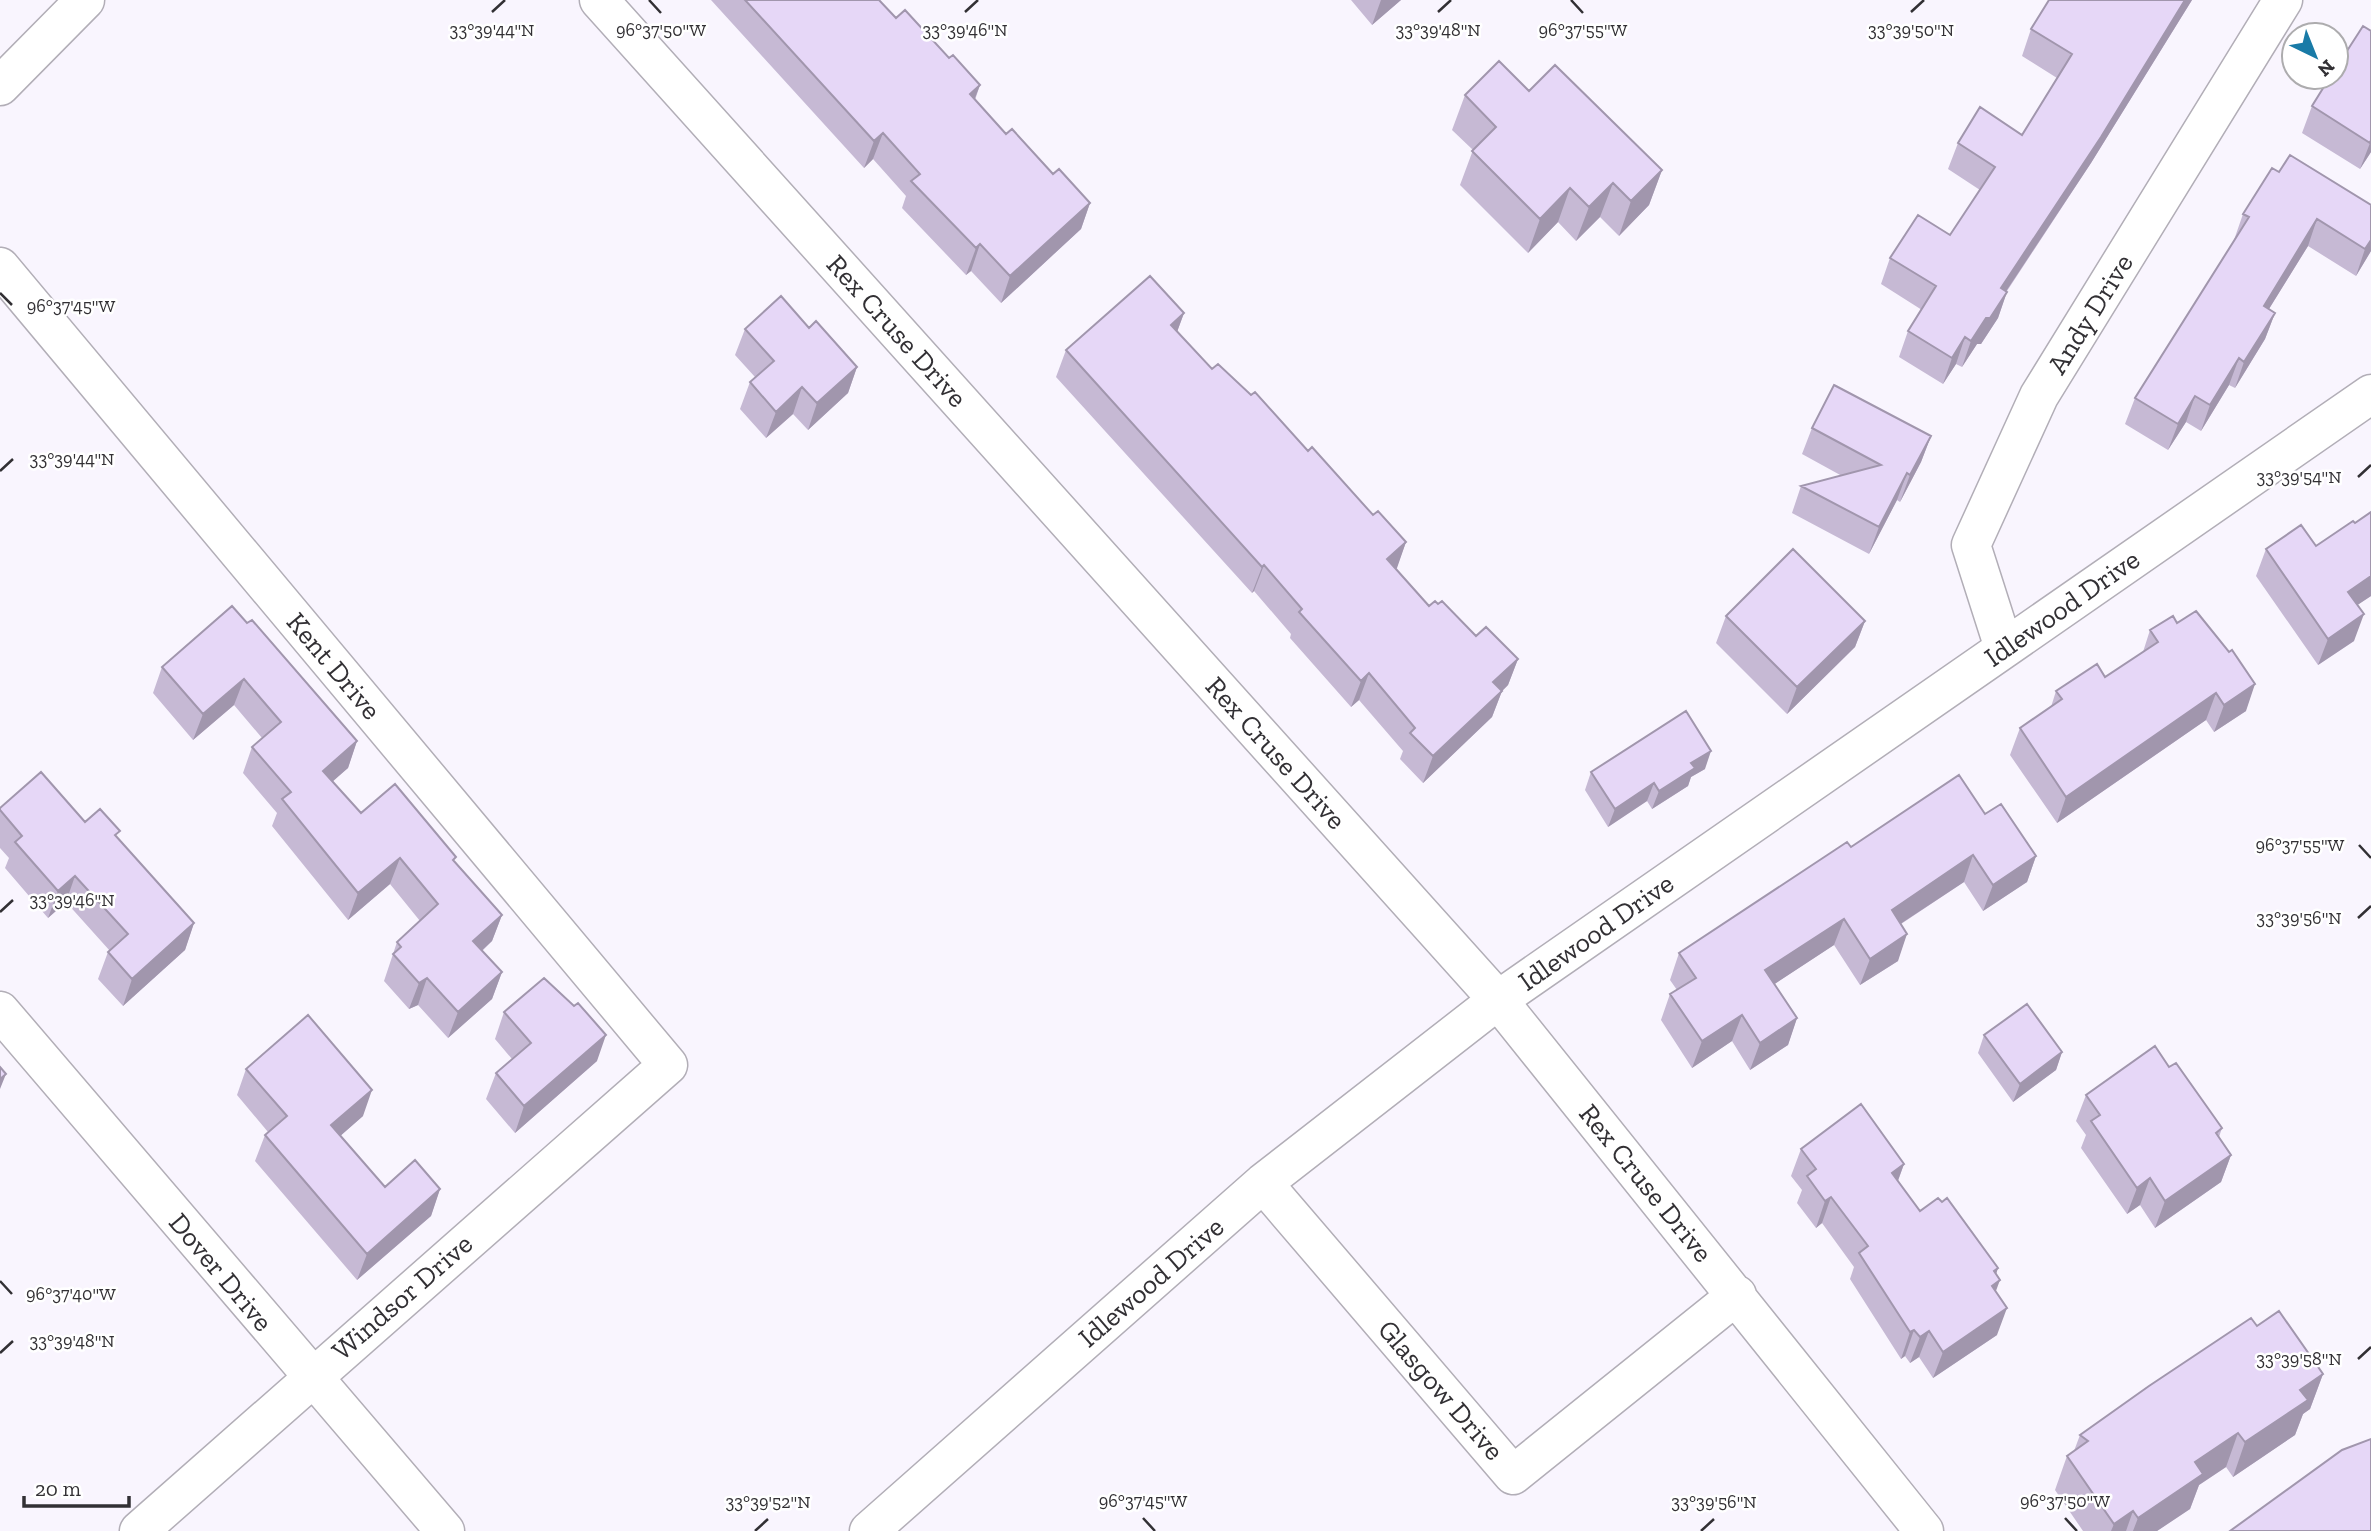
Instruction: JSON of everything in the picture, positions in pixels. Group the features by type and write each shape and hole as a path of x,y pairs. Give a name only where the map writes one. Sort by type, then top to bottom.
{"street":[{"path":"0,86 85,0"},
{"name":"Rex Cruse Drive","path":"599,0 1498,1000 1924,1531"},
{"name":"Andy Drive","path":"2004,648 1971,545 2039,396 2283,0"},
{"name":"Kent Drive","path":"0,267 668,1065"},
{"name":"Idlewood Drive","path":"869,1531 1263,1183 1498,1000 2371,394"},
{"name":"Dover Drive","path":"0,1011 445,1531"},
{"name":"Windsor Drive","path":"139,1531 668,1065"},
{"name":"Glasgow Drive","path":"1263,1183 1513,1475 1737,1295"}],"building":[{"path":"745,0 879,0 896,18 905,10 949,58 953,55 980,85 970,94 1006,134 1012,129 1053,174 1059,169 1090,203 1010,276 980,244 976,248 911,181 920,174 883,133 874,141"},
{"path":"2049,0 2185,0 2101,137 2001,288 2007,292 1971,341 1965,337 1952,358 1908,331 1936,286 1890,258 1918,215 1950,235 1995,167 1958,143 1980,107 2022,135 2072,54 2031,29"},
{"path":"2363,26 2371,31 2370,143 2312,106 2321,91 2350,91 2350,46"},
{"path":"1499,61 1529,91 1555,65 1662,170 1631,201 1613,183 1589,207 1570,188 1540,219 1472,151 1496,127 1465,95"},
{"path":"2290,155 2371,205 2371,240 2365,249 2317,219 2264,306 2275,313 2244,362 2239,358 2210,405 2195,396 2178,424 2135,398 2249,217 2243,214 2272,168 2279,172"},
{"path":"1150,276 1184,313 1171,325 1212,369 1218,364 1251,395 1255,392 1308,451 1312,447 1373,515 1378,511 1406,542 1387,559 1429,606 1435,601 1438,604 1442,601 1476,636 1486,627 1518,659 1493,682 1502,691 1433,756 1410,733 1415,728 1369,673 1361,681 1299,612 1302,609 1264,565 1262,567 1066,350"},
{"path":"781,296 809,328 816,321 857,367 817,403 802,387 776,412 750,382 774,361 745,329"},
{"path":"1834,385 1931,436 1910,475 1907,473 1879,527 1801,486 1881,465 1812,428"},
{"path":"2371,512 2371,576 2348,592 2364,614 2328,639 2266,549 2301,525 2316,546"},
{"path":"1793,549 1865,621 1797,687 1726,616"},
{"path":"232,606 247,623 252,620 357,741 323,771 361,813 395,784 456,857 453,860 502,915 473,941 502,972 458,1012 427,978 419,983 393,954 401,947 397,942 438,904 400,858 358,893 282,799 291,792 252,747 281,722 244,679 203,714 162,667"},
{"path":"2196,611 2229,652 2232,650 2255,684 2224,705 2216,693 2066,797 2020,728 2062,699 2056,691 2097,664 2105,677 2158,642 2150,630 2173,616 2177,623"},
{"path":"1686,711 1711,751 1691,763 1695,768 1659,791 1654,783 1615,809 1591,772"},
{"path":"41,772 85,822 100,809 120,831 115,835 194,923 132,979 108,952 128,934 75,876 58,891 15,842 22,836 0,810"},
{"path":"1959,775 1985,814 2001,804 2036,856 1993,885 1973,855 1892,910 1907,934 1870,959 1844,919 1765,970 1797,1018 1760,1043 1742,1015 1702,1041 1670,994 1696,978 1679,953 1847,842 1851,847"},
{"path":"544,978 574,1006 578,1003 606,1035 524,1106 496,1073 531,1043 504,1012"},
{"path":"2027,1004 2062,1052 2020,1084 1984,1035"},
{"path":"308,1015 372,1090 331,1125 385,1187 415,1160 440,1189 367,1254 265,1135 287,1116 246,1069"},
{"path":"2155,1046 2169,1067 2176,1063 2222,1128 2216,1133 2231,1155 2165,1201 2150,1178 2137,1188 2091,1121 2100,1115 2086,1095"},
{"path":"0,1067 6,1074 0,1079"},
{"path":"1861,1104 1904,1164 1892,1173 1920,1211 1938,1198 1942,1202 1947,1198 1998,1268 1994,1271 2000,1280 1992,1286 2007,1308 1943,1352 1929,1331 1920,1337 1914,1330 1910,1332 1859,1253 1868,1246 1831,1197 1825,1201 1807,1176 1816,1169 1801,1149"},
{"path":"2279,1311 2323,1374 2300,1390 2308,1400 2245,1442 2238,1433 2195,1462 2203,1474 2138,1518 2133,1511 2114,1524 2067,1456 2088,1441 2080,1435 2251,1318 2257,1326"},
{"path":"2371,1439 2371,1531 2230,1531 2342,1450"}]}
